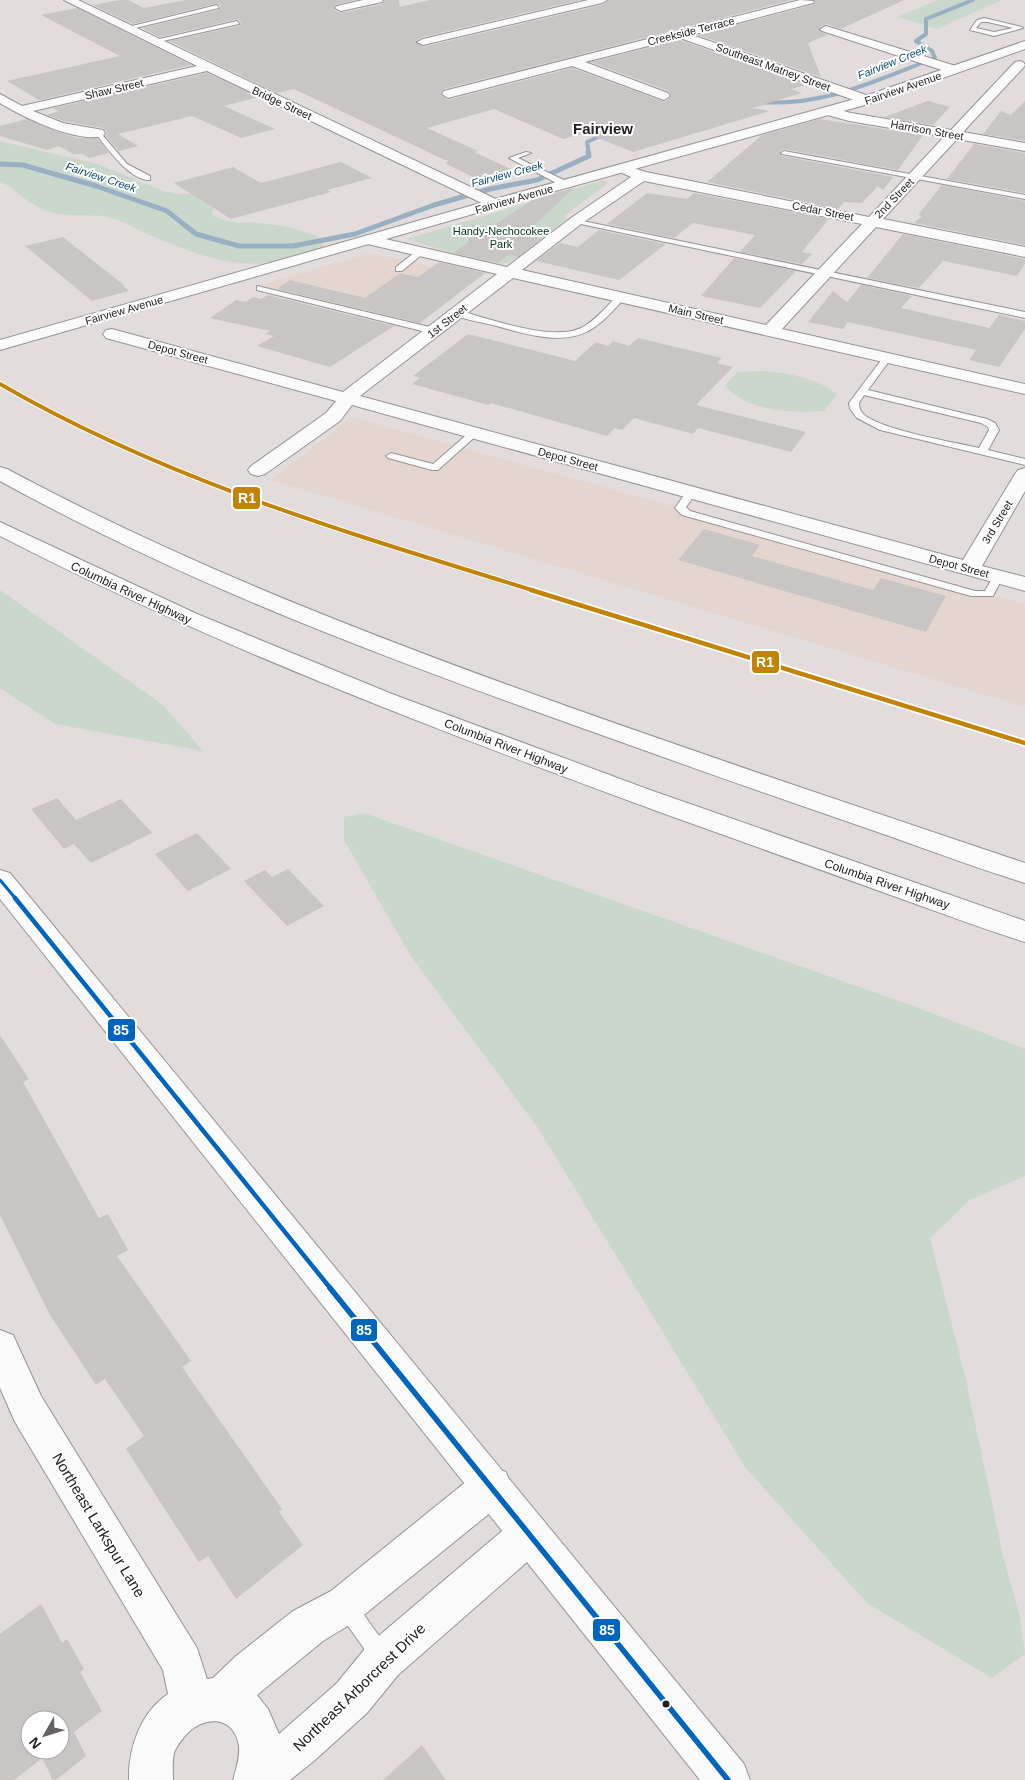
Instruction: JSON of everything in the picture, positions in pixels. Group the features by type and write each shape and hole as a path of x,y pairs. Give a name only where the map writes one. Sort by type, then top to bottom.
{"main road":[{"path":"72,1 88,0"},
{"path":"341,8 378,0"},
{"path":"564,0 580,5"},
{"path":"423,42 602,0"},
{"name":"Bridge Street","path":"72,1 488,201"},
{"name":"Creekside Terrace","path":"448,94 809,1"},
{"path":"826,30 955,70"},
{"name":"Southeast Matney Street","path":"680,34 861,98"},
{"name":"Fairview Avenue","path":"0,345 368,240 488,201 559,181 623,168 829,111 861,98 955,70 1024,46"},
{"path":"987,58 1022,66"},
{"path":"573,62 664,96"},
{"name":"2nd Street","path":"770,331 953,135 1022,66"},
{"name":"Shaw Street","path":"20,110 208,67"},
{"path":"0,98 46,122 74,131 98,133"},
{"name":"Harrison Street","path":"829,111 849,117 1025,147"},
{"name":"Cedar Street","path":"623,168 642,176 1025,252"},
{"name":"1st Street","path":"258,470 333,417 342,408 346,398 576,221 642,176"},
{"name":"Main Street","path":"368,240 1025,389"},
{"name":"Depot Street","path":"112,334 1025,584"},
{"path":"380,372 383,394 400,413"},
{"name":"3rd Street","path":"969,569 1025,472"},
{"path":"0,473 122,537 309,619 645,743 1025,873"},
{"name":"Columbia River Highway","path":"0,528 114,586 196,623 356,689 659,803 1025,932"},
{"path":"0,880 728,1780"},
{"name":"Northeast Larkspur Lane","path":"0,1347 28,1409 207,1702"},
{"path":"151,1780 150,1770 153,1749 162,1730 176,1714 207,1702 251,1671 308,1626 345,1605 492,1486"},
{"name":"Northeast Arborcrest Drive","path":"255,1780 300,1745 352,1698 383,1660 530,1534"},
{"name":"Northeast Arborcrest Drive","path":"207,1702 238,1706 251,1719 259,1737 261,1757 255,1780"}],"lane":[{"path":"127,28 186,16 217,7"},
{"path":"984,20 1023,28 990,34 971,28 979,21 984,20"},
{"path":"154,41 237,23"},
{"path":"98,133 125,165 146,178"},
{"path":"528,153 512,158 559,181"},
{"path":"784,153 1025,197"},
{"path":"576,221 1025,315"},
{"path":"399,269 421,252"},
{"path":"260,288 434,331"},
{"path":"457,313 545,335 561,336 584,330 621,297"},
{"path":"888,358 854,403 855,409 860,416 883,428 982,452 1025,472"},
{"path":"863,392 984,421 992,425 994,430 982,452"},
{"path":"391,456 435,468 474,433"},
{"path":"691,493 680,508 686,512 975,594 989,594 998,577"},
{"path":"345,1605 383,1660"}],"shaded area":[{"path":"371,253 477,277 418,324 260,285"},
{"path":"352,417 1025,604 1025,707 271,480"}],"green space":[{"path":"938,0 1002,0 937,29 897,17"},
{"path":"0,141 98,164 163,191 178,194 203,194 214,204 212,215 220,219 296,229 322,239 323,247 277,262 256,264 235,262 193,252 109,217 53,213 32,204 0,181"},
{"name":"Handy-Nechocokee Park","path":"604,180 607,184 564,216 566,220 510,262 502,264 461,256 407,239"},
{"path":"764,371 783,373 812,380 837,394 824,411 798,412 758,406 735,395 725,386 737,372"},
{"path":"0,590 163,705 203,751 55,724 0,688"},
{"path":"364,813 919,1008 1025,1049 1025,1176 970,1200 930,1238 966,1380 1003,1556 1020,1617 1025,1654 992,1678 867,1603 745,1467 538,1128 410,955 344,840 344,817"}],"building":[{"path":"128,0 144,8 186,0 355,0 337,4 334,10 341,13 382,4 385,0 399,0 400,7 430,0 580,0 423,37 415,41 423,47 602,5 609,0 792,0 444,89 440,94 448,100 572,68 665,102 672,96 669,91 591,62 680,40 806,85 791,89 802,93 752,108 770,111 633,152 585,133 563,139 494,109 427,128 478,151 474,152 522,174 488,184 446,164 448,160 294,89 277,93 169,41 239,26 241,23 238,19 160,37 142,28 219,10 221,7 218,3 133,24 93,5"},
{"path":"816,0 904,0 841,29 827,24 819,27 821,32 827,35 808,43 821,77 698,35 813,5"},
{"path":"77,8 191,65 39,100 7,81 120,56 41,15"},
{"path":"207,73 258,97 224,106 275,129 241,138 192,116 118,134 138,146 119,151 106,136 107,132 103,128 64,121 47,115 58,111 53,108"},
{"path":"928,101 950,107 933,125 884,117"},
{"path":"1025,101 1025,141 983,134 1001,111 1011,115"},
{"path":"27,119 78,138 97,138 109,153 89,158 82,154 73,154 59,146 47,150 0,136 0,126"},
{"path":"820,119 923,135 898,170 784,149 780,151 782,156 893,177 883,190 878,186 862,203 844,202 838,209 707,182 762,135"},
{"path":"974,144 1025,153 1025,193 947,179"},
{"path":"341,162 372,178 327,190 331,192 231,219 174,183 233,167 261,183"},
{"path":"942,185 1025,201 1025,245 914,223 922,216 918,215"},
{"path":"574,188 524,235 541,239 518,257 509,254 498,263 453,253 468,243 472,225 490,228 534,199"},
{"path":"647,193 687,199 694,193 829,219 802,252 812,254 802,264 740,252 755,235 693,223 674,238 607,224"},
{"path":"599,230 666,244 619,280 536,261 560,243 578,247"},
{"path":"903,234 1025,259 1025,264 1017,276 943,261 919,288 867,278"},
{"path":"63,237 129,291 92,301 25,246"},
{"path":"734,258 796,271 760,308 701,296"},
{"path":"439,262 485,273 420,323 277,289 290,280 365,298 400,273 418,277"},
{"path":"861,285 912,296 901,308 989,328 999,315 1025,321 1025,329 999,367 969,360 976,350 848,322 843,329 808,322 833,291 847,302"},
{"path":"268,295 394,326 330,367 257,346 274,336 265,334 270,331 210,318 236,300 246,302 253,297 261,299"},
{"path":"468,334 575,361 596,342 608,346 613,341 629,346 638,338 722,358 717,363 733,367 696,405 806,432 791,452 698,428 693,434 634,418 622,430 615,428 607,436 491,403 489,405 412,384 420,378 413,376"},
{"path":"704,529 760,545 752,556 873,590 881,578 946,596 926,632 678,560"},
{"path":"57,798 76,820 121,799 152,833 91,863 74,844 64,849 31,809"},
{"path":"197,833 231,869 188,891 155,854"},
{"path":"288,869 324,906 287,926 244,881 265,870 272,877"},
{"path":"0,1035 29,1079 23,1082 99,1218 108,1214 128,1250 117,1256 191,1361 182,1367 282,1509 279,1512 303,1545 236,1599 208,1556 199,1562 126,1449 144,1436 105,1379 96,1385 50,1315 0,1215"},
{"path":"41,1604 62,1643 67,1639 84,1669 80,1672 102,1711 74,1732 86,1756 56,1780 53,1780 43,1760 70,1760 70,1710 20,1710 20,1760 39,1760 14,1780 0,1780 0,1634"},
{"path":"422,1745 446,1780 383,1780"}],"waterway":[{"name":"Fairview Creek","path":"757,102 805,100 827,96 870,83 935,58 932,51 916,41 926,34 926,19 973,0"},
{"name":"Fairview Creek","path":"589,154 587,142 607,133"},
{"name":"Fairview Creek","path":"0,164 23,165 96,186 167,211 196,234 239,246 293,246 355,234 434,205 490,189 537,180 589,156 588,152"}],"transit line":[{"name":"R1","path":"0,384 41,408 125,449 168,468 301,517 1025,743"},
{"name":"85","path":"0,880 728,1780"}],"district":[{"name":"Fairview","path":"603,128"}]}
